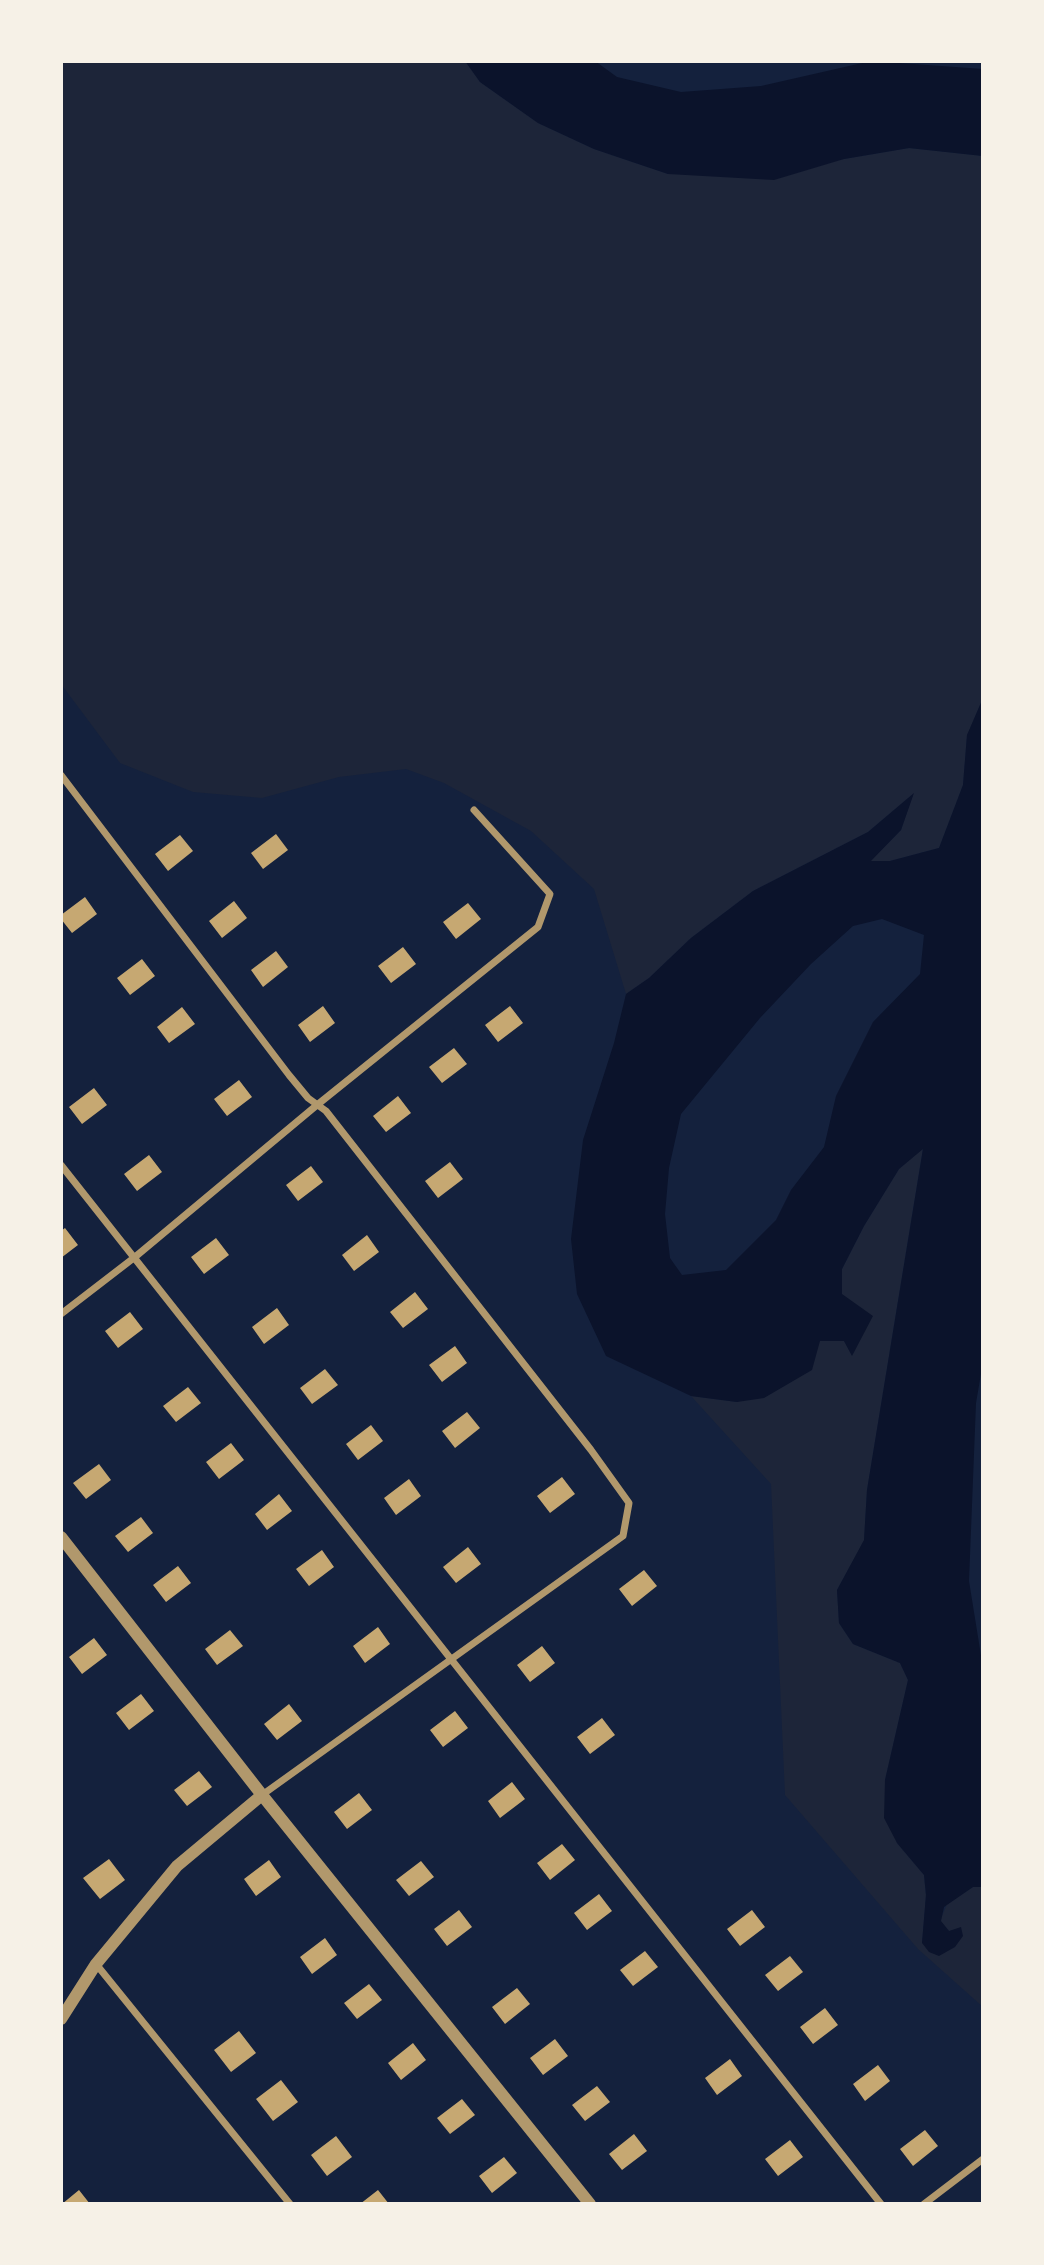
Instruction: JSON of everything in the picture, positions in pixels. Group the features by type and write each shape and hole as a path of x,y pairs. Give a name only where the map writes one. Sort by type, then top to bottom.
{"street":[{"path":"61,775 289,1075 308,1098 326,1111 591,1450 629,1503 623,1536 262,1795 177,1866 96,1964 61,2019"},
{"path":"61,1314 135,1257 317,1105 538,928 550,894 474,810"},
{"path":"61,1165 453,1658 881,2204"},
{"path":"61,1537 262,1795 590,2204"},
{"path":"96,1964 290,2204"},
{"path":"924,2204 983,2159"}],"shaded area":[{"path":"61,61 465,61 480,82 538,123 594,149 668,174 844,159 909,148 983,156 983,698 967,736 963,785 939,848 890,861 870,861 901,830 913,794 868,832 753,891 691,938 649,978 626,994 594,889 531,831 444,783 406,769 339,777 262,798 193,792 120,763 61,684"},
{"path":"465,61 595,61 617,77 681,92 761,86 871,61 983,69 983,156 909,148 844,159 774,180 668,174 594,149 538,123 480,82"},
{"path":"983,698 983,1362 976,1403 969,1581 983,1668 983,1887 973,1887 944,1907 941,1921 949,1931 961,1927 963,1936 955,1947 939,1956 929,1952 922,1943 926,1895 924,1875 897,1843 884,1818 885,1780 908,1680 900,1663 853,1644 839,1623 837,1590 864,1540 867,1490 923,1149 899,1169 864,1226 842,1269 842,1294 873,1316 852,1356 844,1341 820,1341 812,1370 764,1398 737,1402 691,1396 606,1356 577,1294 571,1239 583,1140 614,1043 626,994 649,978 691,938 753,891 868,832 914,793 901,830 871,861 890,861 939,848 963,785 967,735","holes":["882,919 924,935 920,974 873,1022 836,1096 824,1147 791,1190 776,1220 726,1270 682,1275 670,1258 665,1214 669,1168 681,1114 760,1018 811,964 853,926"]},
{"path":"923,1148 867,1490 864,1541 837,1590 839,1623 853,1644 900,1663 908,1680 885,1780 897,1843 924,1875 926,1895 922,1943 949,1931 940,1921 947,1904 973,1887 983,1887 983,2007 918,1949 785,1795 771,1484 691,1396 737,1402 820,1341 844,1341 852,1355 842,1294 842,1269 864,1226 899,1169"}],"building":[{"path":"276,834 288,850 263,869 251,853"},
{"path":"180,835 193,851 168,871 155,854"},
{"path":"85,897 97,914 72,933 61,915"},
{"path":"234,901 247,918 222,938 209,921"},
{"path":"468,903 481,919 456,939 443,922"},
{"path":"403,947 416,964 391,983 378,966"},
{"path":"276,951 288,967 263,987 251,970"},
{"path":"142,959 155,976 130,995 117,978"},
{"path":"323,1006 335,1023 310,1042 298,1025"},
{"path":"510,1006 523,1023 498,1042 485,1025"},
{"path":"182,1007 195,1024 169,1043 157,1027"},
{"path":"454,1048 467,1064 442,1083 429,1067"},
{"path":"239,1080 252,1097 227,1116 214,1099"},
{"path":"94,1088 107,1105 82,1124 69,1107"},
{"path":"398,1096 411,1113 386,1132 373,1116"},
{"path":"149,1155 162,1172 137,1191 124,1174"},
{"path":"450,1162 463,1179 438,1198 425,1181"},
{"path":"311,1166 323,1182 298,1201 286,1185"},
{"path":"65,1228 78,1245 61,1258 61,1231"},
{"path":"367,1235 379,1252 354,1271 342,1255"},
{"path":"216,1238 229,1255 204,1274 191,1257"},
{"path":"415,1292 428,1309 403,1328 390,1312"},
{"path":"277,1308 289,1325 264,1344 252,1327"},
{"path":"130,1312 143,1329 118,1348 105,1331"},
{"path":"455,1346 467,1363 442,1382 429,1365"},
{"path":"325,1369 338,1385 312,1404 300,1388"},
{"path":"188,1387 201,1403 176,1422 163,1406"},
{"path":"467,1412 480,1428 455,1448 442,1431"},
{"path":"371,1425 383,1441 358,1460 346,1444"},
{"path":"231,1443 244,1460 219,1479 206,1462"},
{"path":"99,1464 111,1480 86,1499 73,1483"},
{"path":"562,1477 575,1494 550,1513 537,1496"},
{"path":"409,1479 421,1496 396,1515 384,1498"},
{"path":"279,1494 292,1511 267,1530 255,1514"},
{"path":"141,1517 153,1533 128,1552 115,1536"},
{"path":"468,1547 481,1564 456,1583 443,1567"},
{"path":"322,1550 334,1567 309,1586 296,1569"},
{"path":"178,1566 191,1583 166,1602 153,1585"},
{"path":"644,1570 657,1586 632,1606 619,1589"},
{"path":"378,1627 390,1644 365,1663 353,1646"},
{"path":"230,1630 243,1646 217,1665 205,1649"},
{"path":"94,1638 107,1655 82,1674 69,1657"},
{"path":"542,1646 555,1663 530,1682 517,1665"},
{"path":"141,1694 154,1711 129,1730 116,1713"},
{"path":"289,1704 302,1721 277,1740 264,1724"},
{"path":"455,1711 468,1728 443,1747 430,1730"},
{"path":"602,1718 615,1735 590,1754 577,1737"},
{"path":"199,1771 212,1787 187,1806 174,1790"},
{"path":"512,1782 525,1799 500,1818 488,1801"},
{"path":"359,1793 372,1810 347,1829 334,1812"},
{"path":"562,1844 575,1860 550,1880 537,1863"},
{"path":"109,1859 125,1880 100,1899 83,1878"},
{"path":"269,1860 281,1877 256,1896 244,1879"},
{"path":"421,1861 434,1877 409,1896 396,1880"},
{"path":"599,1894 612,1911 587,1930 574,1913"},
{"path":"459,1910 472,1927 447,1946 434,1929"},
{"path":"752,1910 765,1927 740,1946 727,1929"},
{"path":"325,1938 337,1955 312,1974 300,1957"},
{"path":"645,1951 658,1967 633,1986 620,1970"},
{"path":"790,1956 803,1972 778,1991 765,1975"},
{"path":"369,1984 382,2000 357,2019 344,2003"},
{"path":"517,1988 530,2004 505,2024 492,2007"},
{"path":"825,2008 838,2025 813,2044 800,2027"},
{"path":"239,2031 256,2053 231,2072 214,2050"},
{"path":"555,2039 568,2056 543,2075 530,2058"},
{"path":"413,2043 426,2060 401,2080 388,2063"},
{"path":"730,2059 742,2076 717,2095 705,2078"},
{"path":"878,2065 890,2081 865,2101 853,2084"},
{"path":"281,2080 298,2102 273,2121 256,2099"},
{"path":"597,2086 610,2102 585,2121 572,2105"},
{"path":"462,2099 475,2115 450,2134 437,2118"},
{"path":"925,2130 938,2146 913,2166 900,2149"},
{"path":"634,2134 647,2151 622,2170 609,2154"},
{"path":"336,2136 352,2157 327,2176 311,2155"},
{"path":"790,2140 803,2157 778,2176 765,2159"},
{"path":"504,2157 517,2173 492,2193 479,2176"},
{"path":"79,2190 90,2204 62,2204"},
{"path":"378,2190 389,2204 360,2204"}]}
